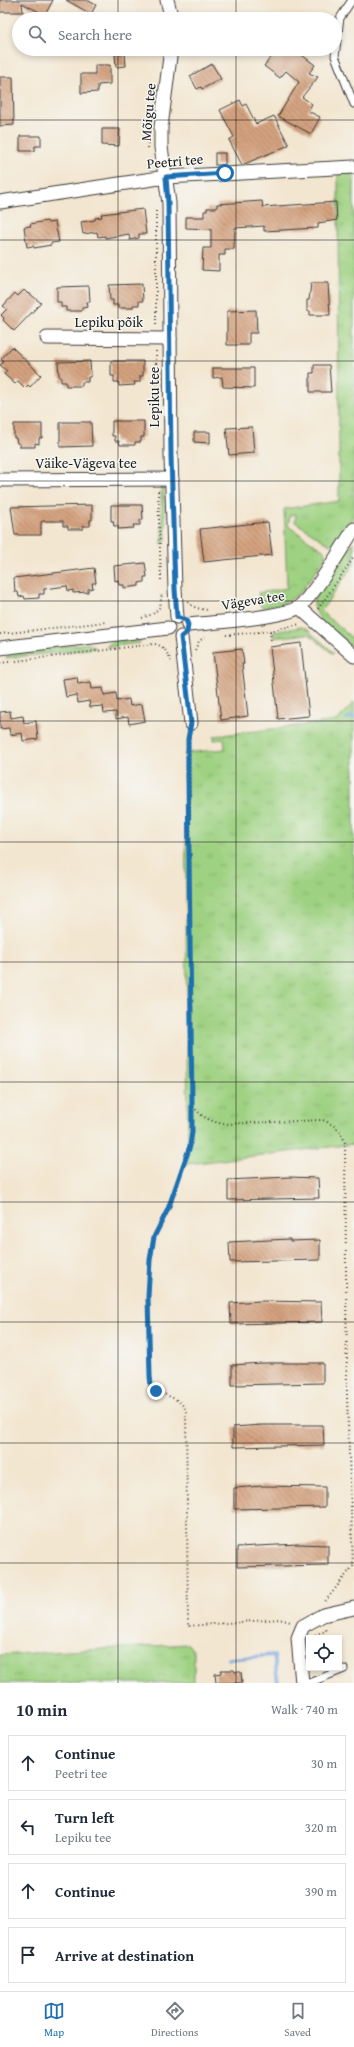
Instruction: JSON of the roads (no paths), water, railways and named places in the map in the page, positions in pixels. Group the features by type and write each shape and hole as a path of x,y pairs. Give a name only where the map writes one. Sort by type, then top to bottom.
{"street":[{"path":"167,0 170,12"},
{"name":"Mõigu tee","path":"166,177 161,147 161,127 170,56"},
{"name":"Peetri tee","path":"0,202 166,177 354,167"},
{"name":"Lepiku tee","path":"166,177 168,203 172,479 177,617"},
{"name":"Lepiku põik","path":"47,338 170,339"},
{"name":"Väike-Vägeva tee","path":"0,480 172,479"},
{"name":"Vägeva tee","path":"188,625 275,614 299,607 313,590 354,529"},
{"path":"299,607 354,656"},
{"path":"177,617 186,620 188,625 187,632 181,637 171,635 168,628 170,620 177,617"},
{"path":"0,648 168,628"},
{"path":"181,637 191,723"},
{"path":"302,1683 298,1638 303,1626 323,1616 354,1608"}],"lane":[{"path":"342,15 352,0"},
{"path":"335,56 354,104"},
{"path":"309,1683 344,1668"}],"waterway":[{"path":"347,718 354,717"},
{"path":"229,1659 274,1655 278,1683"}]}
